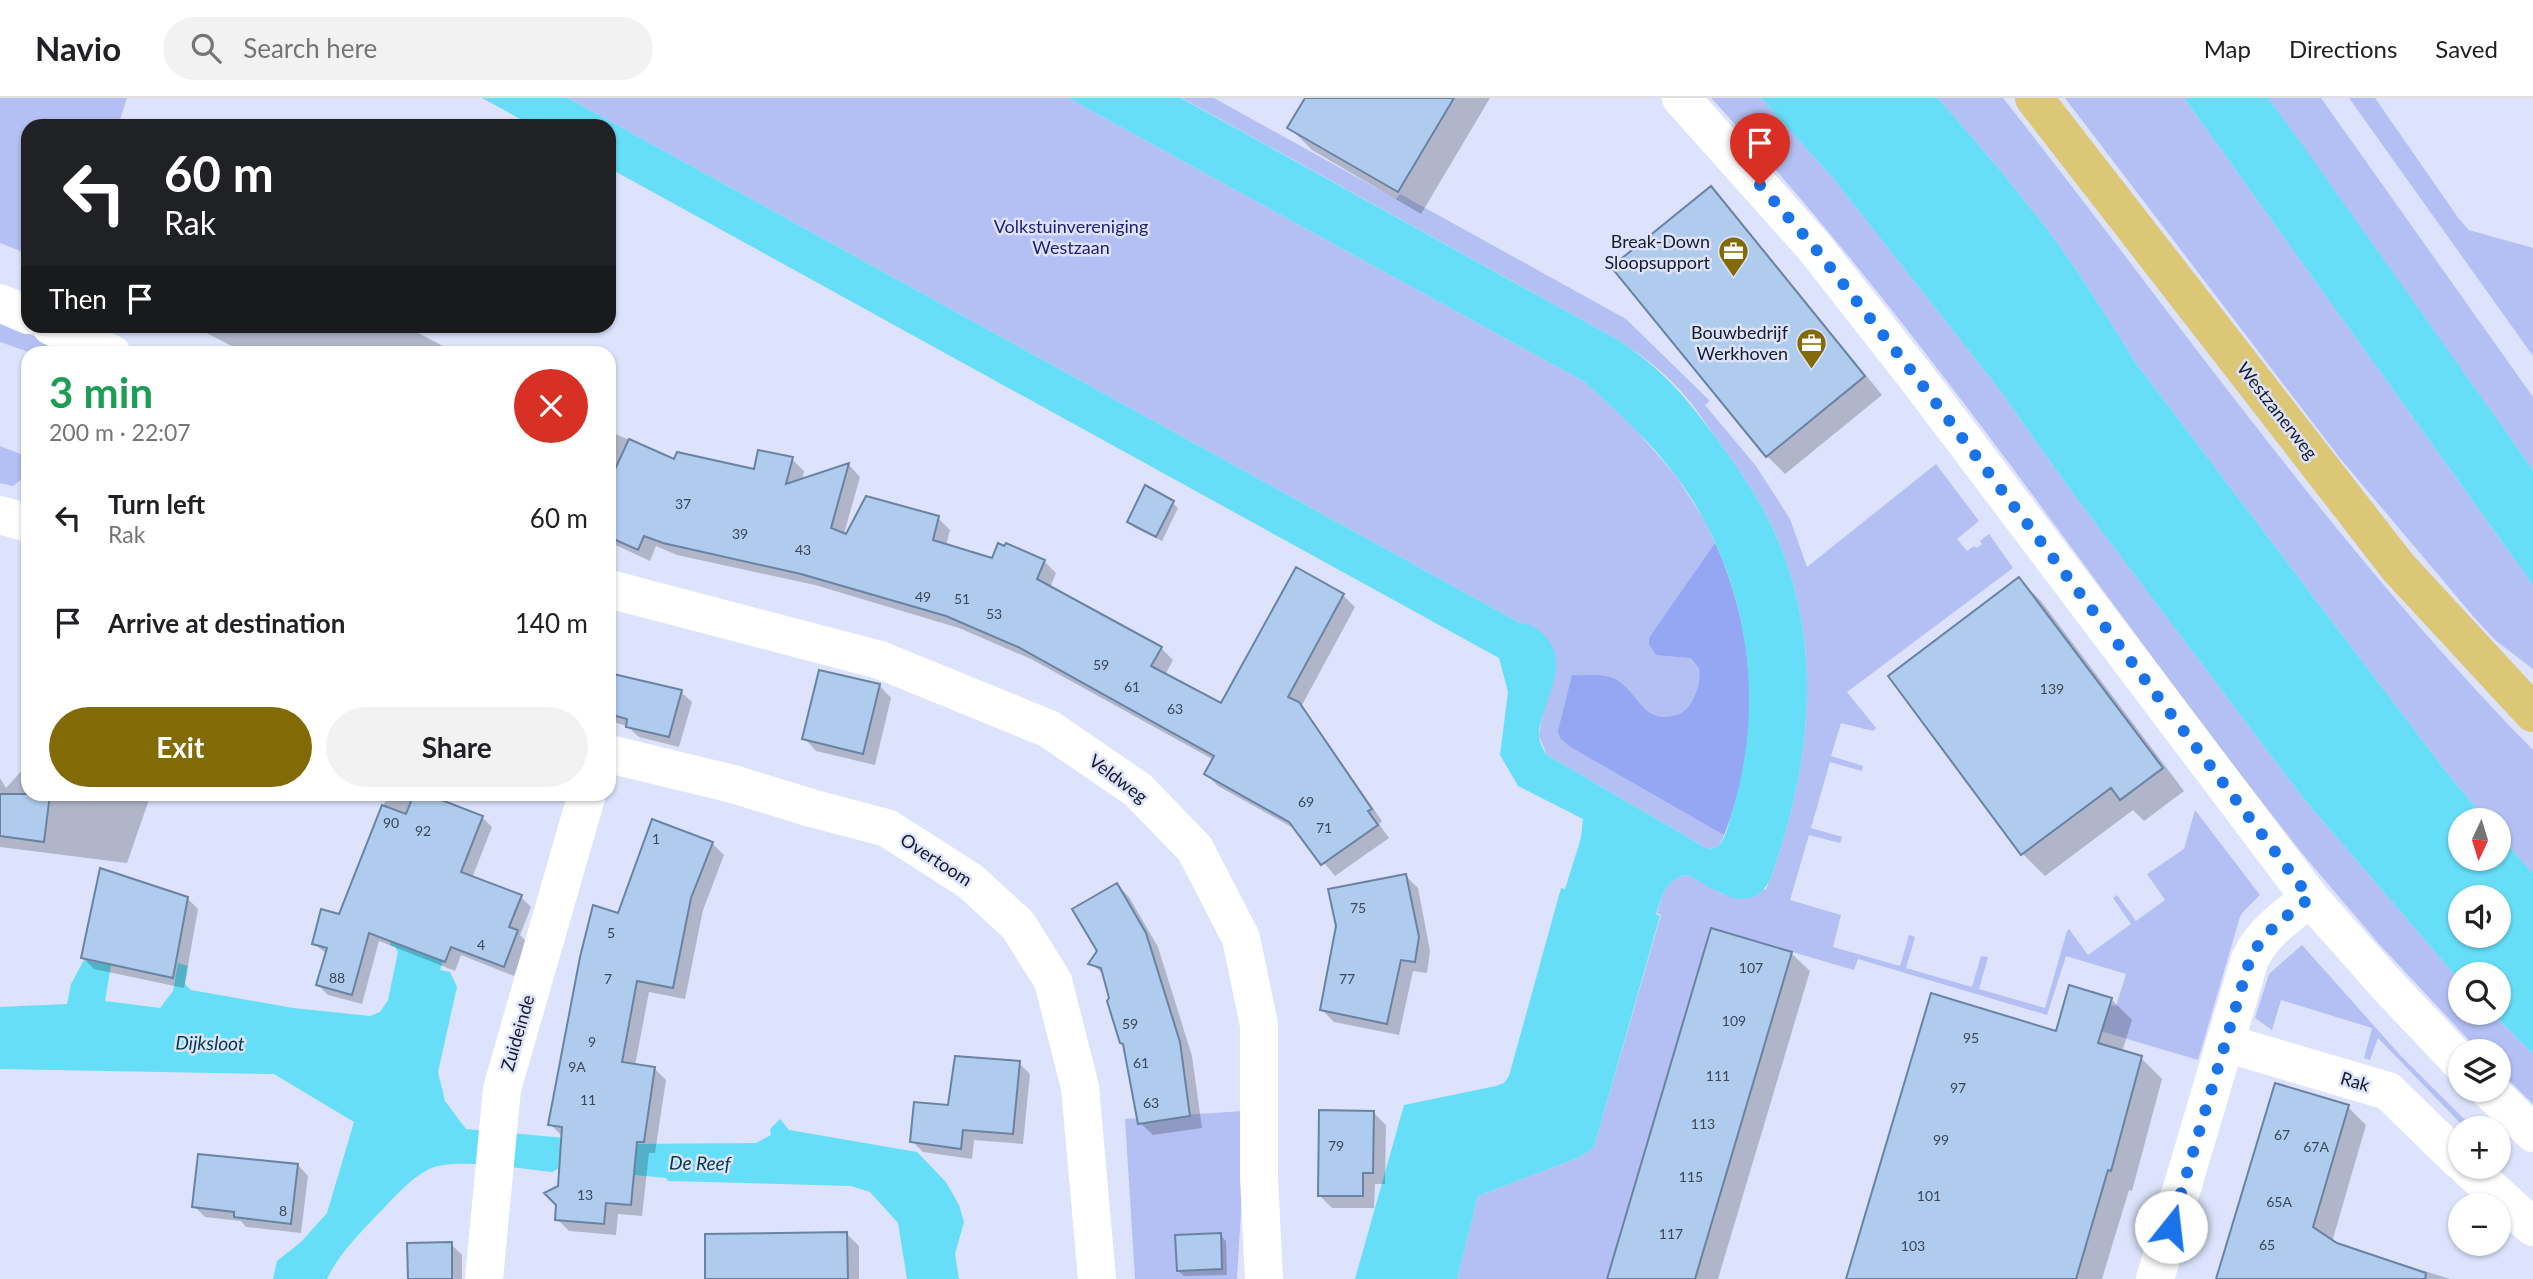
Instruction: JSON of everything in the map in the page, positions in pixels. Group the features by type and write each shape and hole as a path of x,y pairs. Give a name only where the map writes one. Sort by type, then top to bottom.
{"main road":[{"name":"Westzanerweg","path":"2034,98 2398,567 2533,713"}],"street":[{"path":"1681,98 1815,248 2310,898 2448,1049"},
{"path":"0,303 21,312"},
{"path":"66,333 95,346"},
{"path":"0,515 21,521"},
{"name":"Veldweg","path":"616,591 880,660 1049,729 1138,790 1195,849 1241,939 1259,1026 1259,1178 1264,1279"},
{"name":"Overtoom","path":"616,756 733,784 887,828 970,881 1018,925 1053,981 1080,1087 1097,1279"},
{"name":"Zuideinde","path":"484,1279 502,1089 585,801"},
{"path":"2155,1279 2250,959 2270,929 2310,898"},
{"name":"Rak","path":"2225,1043 2388,1091 2448,1149"},
{"path":"2501,1102 2533,1133"},
{"path":"2480,1179 2533,1227"}],"green space":[{"path":"0,98 127,98 120,119 21,119 21,251 0,243"},
{"name":"Volkstuinvereniging Westzaan","path":"568,98 1068,98 1583,381 1630,423 1676,476 1705,521 1724,562 1728,824 1721,842 1715,847 1706,848 1547,755 1539,736 1552,647 1538,630 1520,623 616,124 616,119 606,119"},
{"path":"1182,98 1214,98 1396,199 1400,194 1626,319 1710,401 1705,405 1756,466 1790,519 1807,567 1936,464 1979,521 1957,539 1967,551 1974,546 1977,548 1982,544 1980,541 1989,534 2013,568 1847,692 1876,728 1873,731 1841,723 1831,756 1863,766 1862,771 1830,762 1811,828 1842,837 1840,843 1809,835 1790,900 1841,915 1833,947 1900,966 1909,935 1915,937 1906,968 1972,987 1981,956 1988,957 1979,989 2045,1008 2069,929 2088,955 2131,924 2113,898 2117,895 2136,921 2165,900 2147,874 2184,849 2195,810 2260,895 2240,917 2198,1060 2070,1022 2074,1007 2107,1016 2110,1005 2116,1006 2126,974 2066,956 2047,1015 1858,959 1854,970 1711,928 1607,1279 1457,1279 1478,1196 1580,1157 1594,1147 1661,915 1657,913 1670,883 1688,875 1722,894 1766,889 1785,834 1804,741 1807,693 1805,646 1797,600 1783,554 1763,509 1735,464 1691,403 1655,366 1620,341"},
{"path":"1711,98 1761,98 1832,177 1999,389 2066,484 2303,798 2448,967 2448,1018 2380,945 2306,858 1943,376 1869,281"},
{"path":"1938,98 2003,98 2325,513 2461,673 2533,750 2533,873 2511,849 2511,808 2476,808 2447,773 2138,366 2078,272 1995,164"},
{"path":"2065,98 2184,98 2533,585 2533,669 2495,640 2473,616 2339,457"},
{"path":"2268,98 2321,98 2533,397 2533,470"},
{"path":"2349,98 2375,98 2469,230 2533,248 2533,356"},
{"path":"0,320 21,330 21,333 28,333 55,346 21,346 21,349 0,342"},
{"path":"0,446 21,454 21,480 13,486 0,483"},
{"path":"2302,945 2401,1056 2461,1116 2453,1116 2378,1038 2370,1060 2364,1058 2372,1028 2281,1000 2272,1030 2255,1018 2269,974"},
{"path":"2455,1025 2504,1025 2533,1054 2533,1104 2511,1083 2511,1039 2468,1039"},
{"path":"1243,1111 1245,1143 1237,1279 1135,1279 1125,1119"}],"shaded area":[{"path":"1715,543 1739,614 1750,688 1745,763 1724,835 1569,746 1560,738 1558,731 1572,675 1600,675 1615,679 1654,715 1677,715 1690,705 1698,687 1699,668 1691,658 1656,655 1649,644 1649,638"}],"water":[{"path":"482,98 568,98 606,119 520,119"},
{"path":"1068,98 1181,98 1620,341 1673,385 1735,464 1763,509 1783,554 1797,600 1805,646 1807,693 1804,741 1785,834 1770,880 1762,891 1742,899 1720,893 1688,875 1675,880 1666,889 1656,914 1660,916 1594,1147 1580,1157 1478,1196 1457,1279 1355,1279 1404,1105 1496,1086 1504,1083 1509,1076 1561,888 1565,889 1581,838 1583,819 1518,786 1500,755 1508,692 1499,658 616,172 616,124 1520,623 1536,628 1552,647 1556,659 1556,671 1539,735 1547,755 1706,848 1721,843 1726,833 1742,771 1748,727 1749,683 1744,639 1735,596 1720,554 1701,514 1655,450 1583,381"},
{"path":"1761,98 1938,98 1995,164 2078,272 2138,366 2476,808 2448,808 2448,872 2511,872 2511,849 2533,873 2533,1054 2504,1025 2511,1025 2511,962 2448,962 2448,967 2303,798 2066,484 1999,389 1832,177"},
{"path":"2184,98 2268,98 2301,143 2533,470 2533,585"},
{"path":"391,942 443,961 440,970 450,972 457,987 438,1072 445,1101 466,1129 630,1144 756,1143 771,1135 770,1129 780,1119 789,1130 917,1152 946,1182 959,1205 964,1222 955,1254 959,1279 907,1279 898,1223 870,1192 851,1186 668,1181 666,1178 559,1168 552,1172 455,1164 429,1169 395,1196 356,1237 327,1279 273,1279 277,1261 301,1242 327,1213 354,1122 274,1074 0,1069 0,1007 67,1004 71,984 84,960 111,965 105,1001 160,1008 173,991 178,963 188,966 185,984 191,990 293,1008 370,1016 380,1012 388,1000 398,952 390,945"}],"building":[{"path":"1305,98 1454,98 1398,192 1287,128"},
{"path":"1711,186 1865,376 1766,457 1611,267"},
{"path":"629,439 674,459 677,452 754,469 758,450 793,457 786,484 849,463 831,528 846,534 866,496 939,516 933,540 992,558 998,543 1004,546 1006,543 1045,560 1037,579 1162,647 1151,666 1221,703 1296,567 1344,594 1288,697 1299,702 1372,809 1368,811 1378,825 1321,865 1289,822 1204,774 1214,756 1018,647 946,616 801,574 663,543 644,536 638,550 616,540 616,467"},
{"path":"1145,485 1174,501 1156,537 1127,522"},
{"path":"2019,577 2163,768 2120,800 2111,788 2021,855 1888,676"},
{"path":"819,670 880,684 863,754 802,739"},
{"path":"616,675 682,690 669,737 626,727 627,719 616,716"},
{"path":"0,794 21,794 21,801 49,801 44,842 0,836"},
{"path":"411,801 444,801 483,816 461,872 522,895 509,927 518,930 504,967 451,947 445,962 369,933 352,995 316,985 327,948 312,944 321,909 339,914 382,805 406,814"},
{"path":"652,819 713,842 691,898 673,988 637,981 622,1062 655,1067 644,1142 637,1142 631,1205 606,1203 604,1224 555,1220 556,1205 544,1193 558,1186 562,1127 548,1125 580,957 593,905 618,913"},
{"path":"100,868 188,897 173,978 81,958"},
{"path":"1406,874 1419,937 1415,962 1401,960 1387,1024 1320,1010 1336,926 1328,889"},
{"path":"1117,883 1146,933 1180,1042 1190,1116 1138,1124 1123,1044 1120,1043 1107,1001 1109,998 1101,968 1088,964 1097,951 1072,909"},
{"path":"1711,928 1792,952 1695,1279 1607,1279"},
{"path":"2069,985 2112,998 2098,1043 2142,1056 2111,1171 2108,1170 2076,1279 1846,1279 1931,993 2056,1031"},
{"path":"955,1056 1020,1061 1013,1134 963,1130 961,1149 910,1142 914,1102 948,1105"},
{"path":"2275,1083 2349,1105 2313,1227 2337,1243 2426,1273 2425,1279 2216,1279"},
{"path":"1319,1110 1374,1111 1373,1173 1363,1173 1363,1196 1318,1196"},
{"path":"198,1154 298,1164 291,1224 234,1217 234,1212 192,1207"},
{"path":"847,1232 848,1279 705,1279 705,1234"},
{"path":"1221,1233 1222,1269 1177,1271 1175,1235"},
{"path":"452,1242 452,1279 408,1279 407,1243"}],"place":[{"name":"Break-Down Sloopsupport","path":"1733,279"},
{"name":"Bouwbedrijf Werkhoven","path":"1811,370"}],"route":[{"path":"1760,185 1815,248 1920,382 2310,898 2270,929 2250,959 2171,1227"}],"water label":[{"name":"Dijksloot","path":"210,1043"},
{"name":"De Reef","path":"700,1163"}]}
